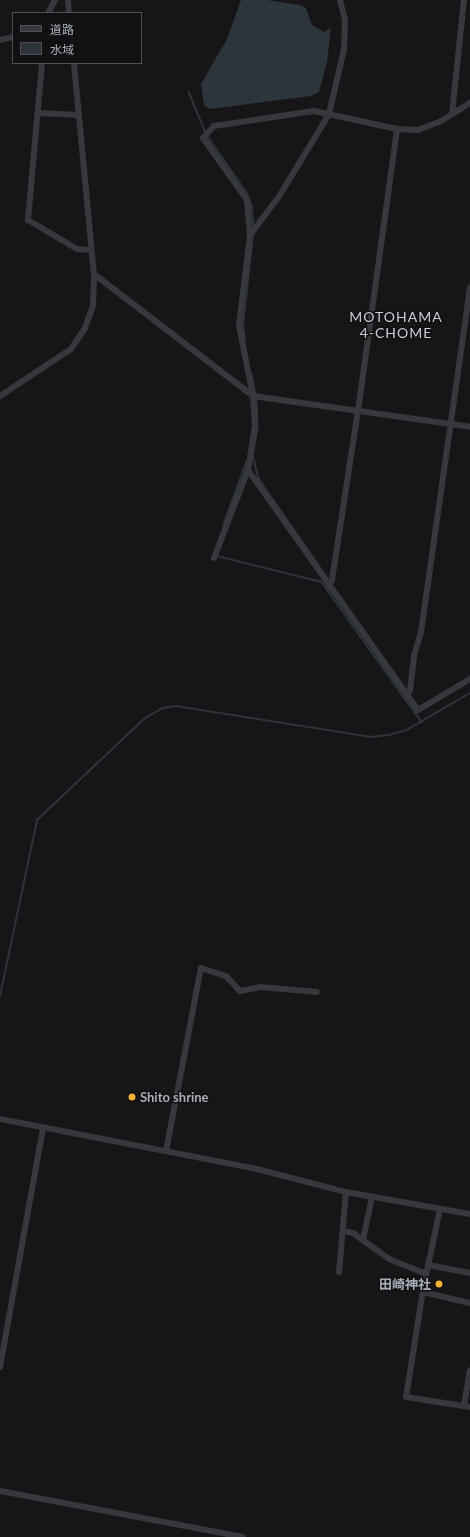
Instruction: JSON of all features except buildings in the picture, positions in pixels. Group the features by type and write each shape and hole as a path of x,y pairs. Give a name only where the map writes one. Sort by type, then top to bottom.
{"street":[{"path":"49,12 55,0"},
{"path":"68,0 69,12"},
{"path":"250,235 280,195 329,114 344,49 344,20 340,0"},
{"path":"452,114 464,0"},
{"path":"0,40 12,37"},
{"path":"42,64 28,220 77,249 91,250"},
{"path":"0,396 63,355 79,339 93,306 94,274 74,64"},
{"path":"215,555 248,470 255,426 255,396 239,325 250,235 247,200 203,138 214,126 314,111 397,130 418,130 452,114 470,103"},
{"path":"38,113 78,115"},
{"path":"329,587 332,580 358,411 397,130"},
{"path":"94,274 255,396 470,427"},
{"path":"409,693 470,286"},
{"path":"248,470 387,672 409,693 420,709 470,679"},
{"path":"166,1151 201,968 226,976 240,991 260,987 317,992"},
{"path":"0,1119 258,1170 346,1192 470,1214"},
{"path":"0,1367 43,1128"},
{"path":"339,1272 346,1192"},
{"path":"363,1240 372,1197"},
{"path":"440,1209 426,1274 406,1397 467,1406 470,1370"},
{"path":"343,1231 353,1233 389,1259 426,1274"},
{"path":"428,1265 470,1273"},
{"path":"423,1292 470,1303"},
{"path":"0,1491 243,1537"}],"water":[{"path":"241,0 267,0 300,5 306,8 312,25 324,32 331,28 327,62 319,92 311,96 210,109 204,105 201,84 227,39"}],"waterway":[{"path":"189,92 206,133"},
{"path":"208,137 247,193 252,206 254,225"},
{"path":"245,340 243,325 253,235"},
{"path":"252,375 256,395"},
{"path":"257,399 258,428 253,456 259,479 329,580"},
{"path":"223,526 246,463"},
{"path":"217,556 322,582 422,722"},
{"path":"0,996 37,820 144,719 163,708 176,706 372,737 389,735 407,730 470,693"}],"place":[{"name":"Shito shrine","path":"132,1097"},
{"name":"田崎神社","path":"439,1284"}],"district":[{"name":"MOTOHAMA 4-CHOME","path":"396,326"}]}
